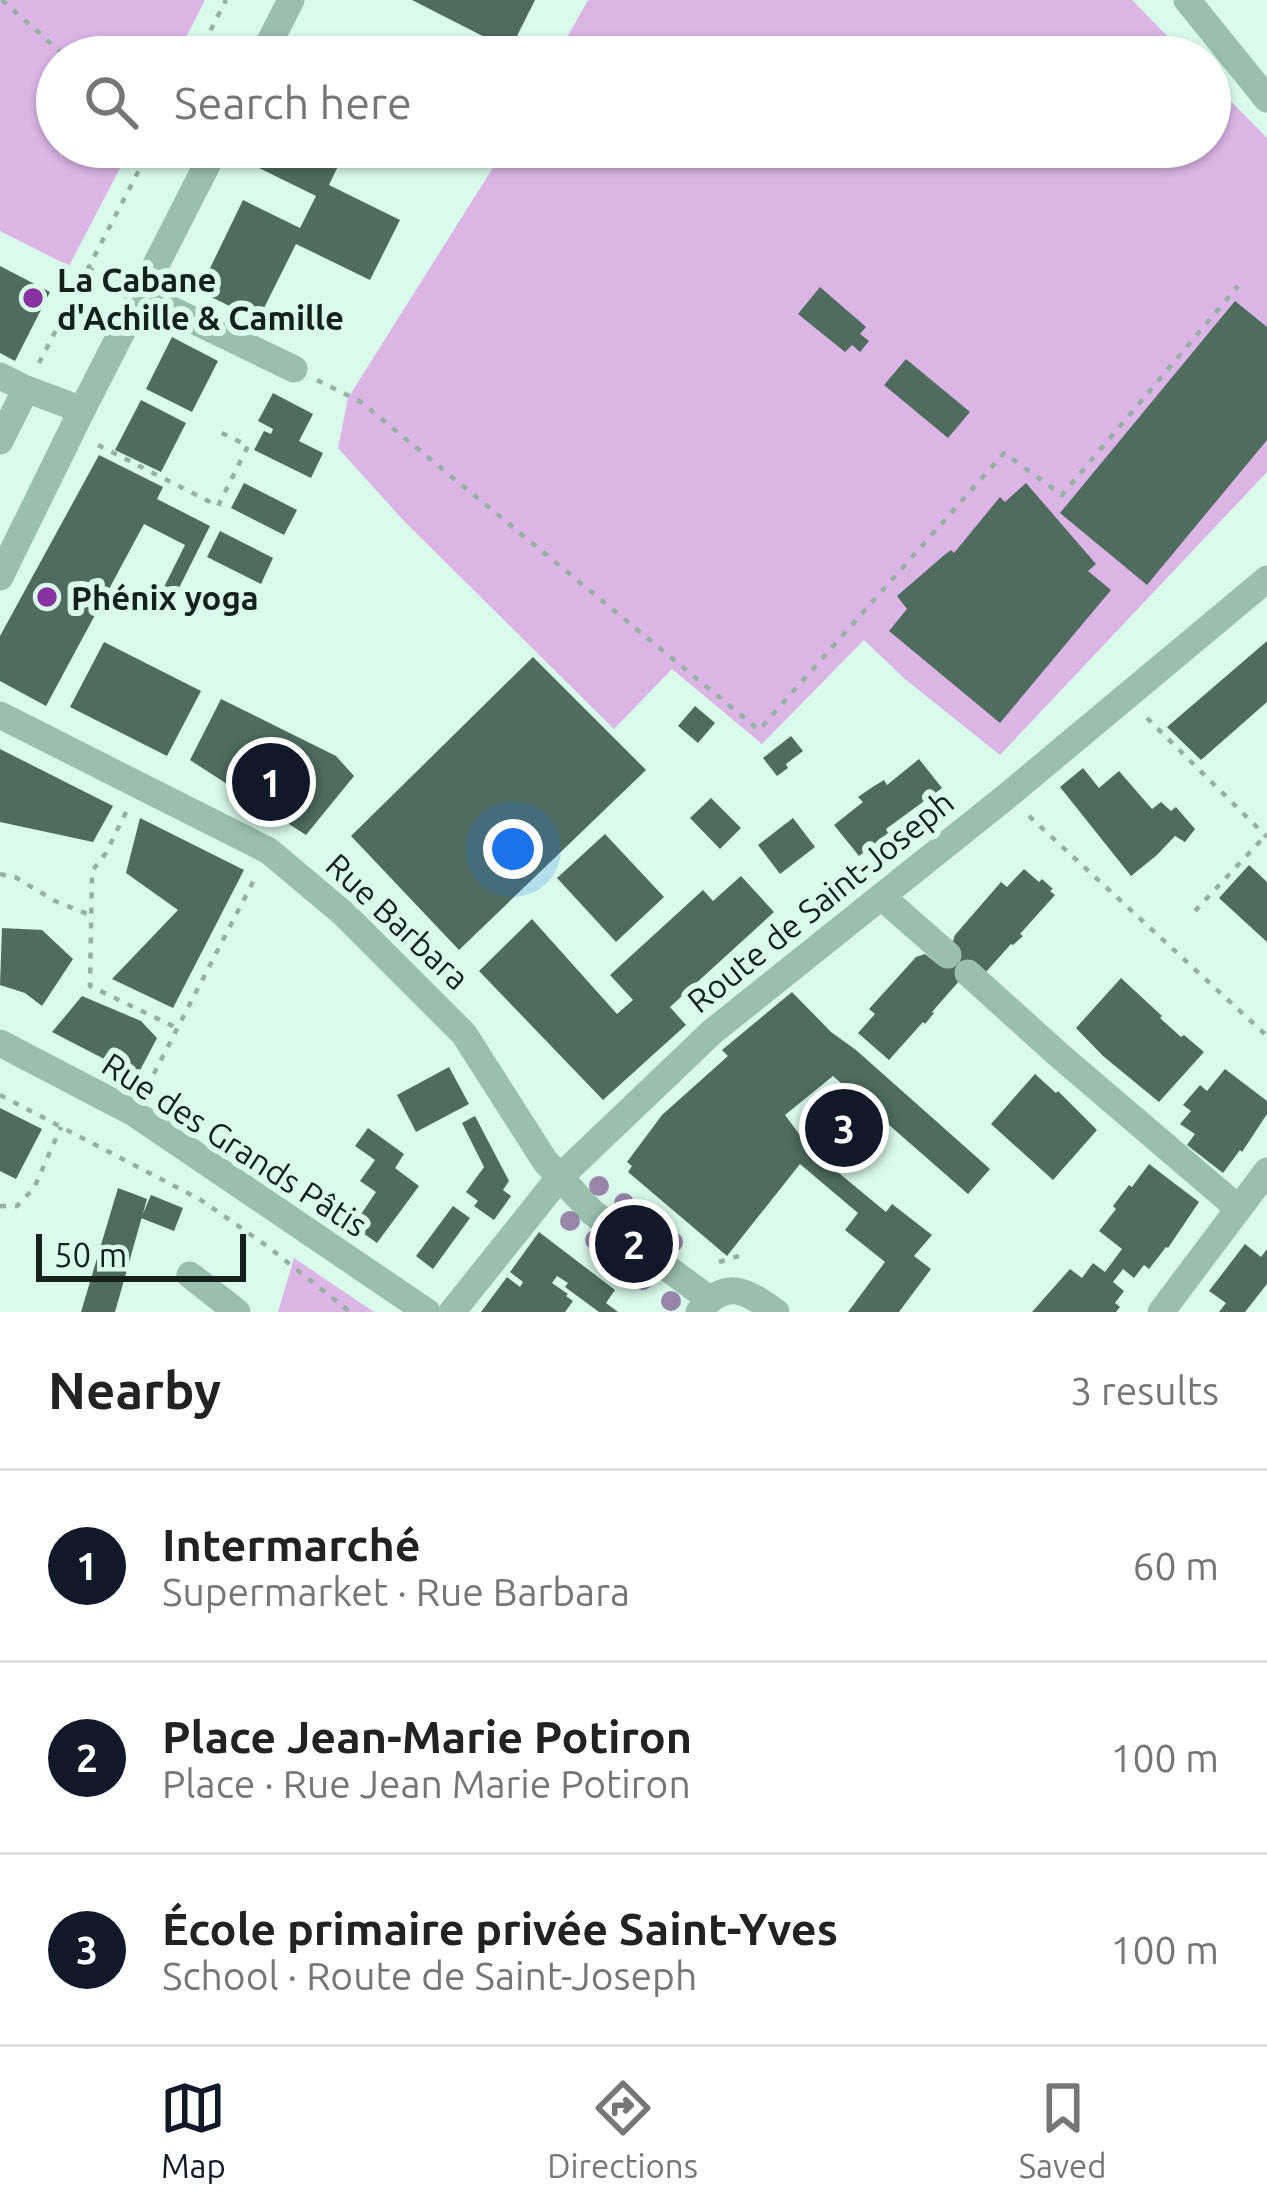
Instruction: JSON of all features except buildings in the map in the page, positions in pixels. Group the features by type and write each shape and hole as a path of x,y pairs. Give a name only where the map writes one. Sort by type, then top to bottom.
{"street":[{"path":"273,36 291,0"},
{"path":"1187,0 1216,36"},
{"path":"1231,54 1267,99"},
{"path":"0,577 205,168"},
{"path":"141,296 294,368"},
{"path":"0,376 77,421"},
{"path":"0,441 26,389"},
{"name":"Route de Saint-Joseph","path":"452,1312 559,1178 712,1033 1267,579"},
{"name":"Rue Barbara","path":"0,715 269,851 344,914 464,1034 559,1178 592,1212 704,1306"},
{"path":"882,896 1238,1208"},
{"name":"Rue des Grands Pâtis","path":"0,1043 134,1113 428,1312"},
{"path":"1161,1312 1267,1171"},
{"path":"190,1275 237,1312"},
{"path":"704,1306 734,1289 746,1290 776,1312"}],"path":[{"path":"2,0 42,36"},
{"path":"208,36 226,0"},
{"path":"26,389 140,168"},
{"path":"179,168 199,180"},
{"path":"294,368 361,403 759,730 1004,453 1062,495 1238,286"},
{"path":"77,421 218,506 248,446 216,430"},
{"path":"1126,697 1266,836 1196,911"},
{"path":"140,786 92,872 90,986 177,1028"},
{"path":"1007,796 1267,1036"},
{"path":"134,1113 269,851"},
{"path":"0,874 90,915"},
{"path":"0,1095 201,1200 350,1312"},
{"path":"0,1206 17,1206 34,1188 62,1126"}],"shaded area":[{"path":"0,0 205,0 187,36 36,36 36,168 120,168 69,266 0,231"},
{"path":"588,0 1132,0 1167,36 568,36"},
{"path":"1231,101 1267,138 1267,472 1000,755 864,640 762,744 672,669 614,729 404,521 338,448 348,398 493,168 1231,168"},
{"path":"294,1258 374,1312 278,1312"}],"place":[{"name":"La Cabane d'Achille & Camille","path":"33,298"},
{"name":"Phénix yoga","path":"47,597"},
{"name":"Intermarché","path":"271,782"},
{"name":"École primaire privée Saint-Yves","path":"844,1128"},
{"name":"Place Jean-Marie Potiron","path":"634,1244"}]}
